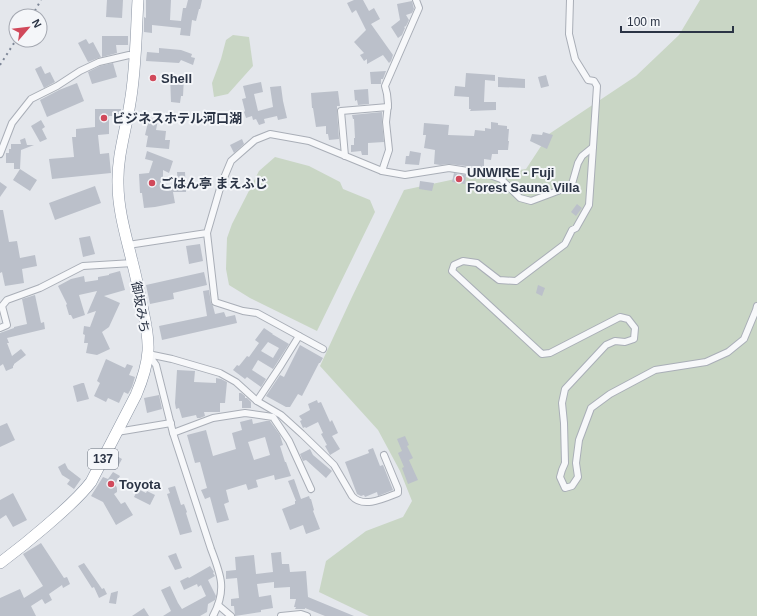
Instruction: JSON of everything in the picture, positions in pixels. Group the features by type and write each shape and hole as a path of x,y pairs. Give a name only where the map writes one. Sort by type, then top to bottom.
{"highway":[{"name":"御坂みち","path":"0,563 68,508 82,494 91,482 142,381 148,354 145,321 119,200 118,182 122,144 130,104 135,56 138,0"}],"street":[{"path":"382,171 390,150 386,122 388,107 385,86 419,8 416,0"},
{"path":"570,0 570,34 575,59 588,80 594,81 597,86 589,205 576,228 572,230 565,244 516,281 499,280 478,262 463,261 454,265 452,271 542,354 550,353 620,318 628,319 635,328 634,339 625,342 615,341 606,345 564,389 562,403 565,463 560,477 565,488 572,486 578,477 576,463 579,440 592,408 610,394 655,370 706,362 728,352 744,339 757,306"},
{"path":"0,154 12,123 31,99 99,62 129,55 135,56"},
{"path":"345,156 341,111 388,107"},
{"path":"323,349 256,313 243,311 215,302 207,233 221,185 231,161 255,140 270,134 309,141 382,171 405,175 449,168 487,174 501,179 520,198 531,202 564,189 572,184 582,156 593,147"},
{"path":"128,245 207,233"},
{"path":"0,328 7,325 2,306 7,300 40,288 83,266 133,263"},
{"path":"257,401 299,336"},
{"path":"148,354 172,359 220,373 236,382 257,401 281,415 334,465 355,500 362,502 376,502 398,493 398,489 384,455"},
{"path":"148,354 156,365 174,433 211,549 218,566 222,585 220,600 213,616"},
{"path":"174,433 213,418 244,413 273,417 289,441 311,489"},
{"path":"117,432 171,423"},
{"path":"218,605 231,616"},
{"path":"281,616 302,614 307,616"}],"green space":[{"path":"700,0 757,0 757,616 369,616 319,592 326,561 366,531 403,517 412,501 400,471 378,430 320,366 404,190 460,178 526,169 549,134 636,76 679,35"},
{"path":"233,35 249,37 253,66 228,94 214,97 212,83 226,40"},
{"path":"275,157 309,166 340,182 343,189 370,200 375,212 317,331 250,298 229,285 226,269 227,238 232,224 259,171"}],"building":[{"path":"107,0 123,0 122,18 106,17"},
{"path":"146,0 171,0 170,20 181,21 183,8 186,8 188,0 202,0 196,21 192,20 190,36 180,35 181,28 152,25 152,33 144,32"},
{"path":"354,0 363,0 369,11 374,8 380,19 371,24 393,55 389,63 383,55 367,64 367,59 364,61 360,55 364,53 354,42 366,30 356,10 352,13 347,3"},
{"path":"412,1 414,9 412,13 406,15 409,20 404,27 405,28 402,35 398,38 391,27 400,20 397,4"},
{"path":"102,36 128,36 128,45 116,45 117,53 102,57"},
{"path":"86,39 89,44 93,42 101,57 88,62 78,43"},
{"path":"159,48 181,50 192,54 191,57 195,58 193,65 181,60 179,63 146,61 147,52 159,53"},
{"path":"113,63 117,77 92,84 88,72 100,66"},
{"path":"41,66 45,74 50,72 55,82 44,88 35,69"},
{"path":"386,71 383,79 381,79 381,84 371,84 370,72"},
{"path":"466,73 495,75 495,81 485,80 484,102 496,102 496,110 470,111 469,97 454,96 455,86 465,87"},
{"path":"170,75 184,77 183,96 181,96 180,103 171,102"},
{"path":"546,75 549,86 541,88 538,77"},
{"path":"498,77 525,79 525,88 498,87"},
{"path":"261,82 263,92 254,94 258,111 273,107 270,87 281,86 287,118 278,120 277,116 264,119 265,123 259,125 256,119 253,120 252,116 246,118 242,99 246,98 243,86"},
{"path":"77,83 84,101 47,117 40,100"},
{"path":"368,89 369,104 358,105 357,100 355,101 354,90"},
{"path":"338,91 340,106 337,106 339,139 329,140 328,134 326,134 326,126 316,127 311,93"},
{"path":"95,109 121,109 121,116 109,116 109,134 98,135 100,154 109,153 111,173 52,179 49,159 74,157 72,137 76,137 76,129 95,127"},
{"path":"382,112 384,142 368,143 368,155 362,155 361,151 351,152 351,145 354,145 355,138 354,119 352,115"},
{"path":"149,118 158,120 156,130 166,131 165,140 170,140 169,149 146,147 148,136 145,135"},
{"path":"41,120 45,127 42,129 47,139 40,142 31,126"},
{"path":"491,122 498,123 498,125 507,126 507,129 509,129 508,150 498,150 498,154 492,154 491,160 484,159 484,167 434,164 435,150 424,148 426,135 423,135 424,123 449,125 448,135 474,136 475,130 485,131 485,128 491,129"},
{"path":"543,132 553,135 547,149 530,141 532,134 542,135"},
{"path":"25,138 27,145 34,145 21,150 20,169 14,169 14,163 6,163 6,153 9,153 11,144 21,144 20,140"},
{"path":"242,139 244,144 234,153 230,145"},
{"path":"147,151 173,161 169,173 163,170 163,187 178,185 177,172 185,172 186,192 173,192 175,203 144,208 142,193 140,193 139,174 149,173 153,161 145,159"},
{"path":"410,151 421,153 419,165 405,164 406,156 409,156"},
{"path":"20,169 37,180 30,191 13,180"},
{"name":"UNWIRE - Fuji Forest Sauna Villa","path":"454,173 466,175 465,184 452,182"},
{"path":"420,181 434,183 432,191 419,189"},
{"path":"0,182 7,187 0,197"},
{"path":"95,186 101,203 55,220 49,203"},
{"path":"577,204 582,208 576,216 571,212"},
{"path":"0,210 3,210 9,242 17,241 20,258 35,255 37,266 22,269 24,283 5,286 2,272 0,273"},
{"path":"90,236 95,254 83,257 79,238"},
{"path":"200,244 203,261 189,264 186,246"},
{"path":"120,271 125,290 104,296 120,303 109,327 102,332 110,349 97,355 86,353 88,343 84,343 84,326 90,327 96,311 87,314 97,291 79,295 85,315 73,319 71,315 69,315 67,304 58,286 71,279 84,276 85,282 98,280 98,277"},
{"path":"204,272 207,285 173,293 174,299 150,304 146,285"},
{"path":"538,285 545,288 542,296 536,293"},
{"path":"209,290 211,303 215,314 224,312 226,317 235,315 237,323 162,340 159,326 207,316 203,291"},
{"path":"35,295 41,323 44,322 45,329 7,338 9,343 7,343 12,356 21,349 26,355 14,364 13,368 6,371 3,364 0,366 0,333 14,327 27,324 22,299"},
{"path":"264,328 289,344 273,369 258,360 252,370 266,379 261,387 247,377 245,379 233,370 237,365 239,366 247,356 249,357 259,343 255,340","holes":["268,342 279,348 273,358 261,351"]},
{"path":"300,345 323,358 302,396 298,394 290,407 286,407 266,396 280,375 284,377"},
{"path":"106,359 125,368 127,364 133,366 129,375 135,377 132,387 128,394 124,392 119,403 108,398 106,402 94,396 100,383 97,381"},
{"path":"177,370 195,371 194,382 216,383 216,378 227,382 225,403 220,403 220,412 204,412 205,416 200,418 197,418 196,415 182,418 179,408 176,409 175,403"},
{"path":"84,383 89,399 77,402 73,386"},
{"path":"239,393 251,402 251,408 242,408 242,401 239,401"},
{"path":"159,395 162,409 147,413 144,398"},
{"path":"317,400 318,403 321,402 330,422 332,420 338,433 332,436 340,449 330,455 325,446 327,445 321,434 323,433 318,422 303,428 300,421 302,420 299,416 310,410 308,404"},
{"path":"252,419 253,424 270,421 280,435 283,445 280,446 291,476 275,480 274,475 256,480 258,487 248,490 246,484 226,490 229,502 224,504 229,520 217,523 210,497 205,499 201,490 207,488 200,462 195,463 187,435 206,430 213,456 236,449 232,433 242,430 240,422","holes":["265,437 270,455 254,460 248,442"]},
{"path":"7,423 15,440 0,447 0,426"},
{"path":"405,436 409,445 407,446 413,458 409,460 418,480 408,484 402,468 404,467 398,453 402,451 397,439"},
{"path":"373,448 380,466 383,465 393,490 378,496 377,492 365,497 364,495 361,496 357,494 345,462 369,453 368,450"},
{"path":"310,449 313,455 332,471 326,478 306,460 303,461 300,454"},
{"path":"115,455 122,459 116,470 109,467"},
{"path":"65,463 68,469 81,479 74,489 67,484 70,480 62,475 58,467"},
{"path":"113,472 120,476 115,484 117,492 114,494 121,504 125,502 133,515 116,525 103,502 91,496 103,477 108,479"},
{"path":"294,479 301,499 309,496 311,499 313,511 320,529 306,534 303,525 290,530 282,509 295,504 296,501 288,481"},
{"path":"175,486 181,505 184,504 187,512 186,513 192,532 180,535 167,494 170,493 168,488"},
{"path":"138,489 155,495 150,505 134,497"},
{"path":"13,493 27,520 13,527 6,515 0,519 0,500"},
{"path":"41,543 64,578 67,577 70,584 63,588 62,585 49,594 52,600 45,604 42,599 31,606 36,616 0,616 0,598 20,589 24,598 43,586 23,554"},
{"path":"281,552 282,564 289,564 290,572 306,571 308,597 354,616 325,616 305,608 295,609 296,599 290,599 290,587 274,588 274,582 257,584 259,597 271,595 273,608 261,610 261,612 235,616 234,606 231,606 231,599 239,598 237,578 226,579 226,571 236,570 235,557 254,555 256,574 273,572 271,553"},
{"path":"176,553 182,568 175,570 168,556"},
{"path":"84,563 107,594 99,598 94,587 92,588 78,566"},
{"path":"210,566 215,576 208,580 216,596 215,600 208,604 207,612 200,616 163,616 171,611 161,590 170,586 182,609 206,596 201,585 198,587 197,584 184,590 180,581 188,577 189,578"},
{"path":"118,591 116,604 109,603 111,593"},
{"path":"144,608 149,616 132,616"}],"railway":[{"path":"36,8 41,0"},
{"path":"0,65 11,48"}],"place":[{"name":"Shell","path":"153,78"},
{"name":"ビジネスホテル河口湖","path":"104,118"},
{"name":"UNWIRE - Fuji Forest Sauna Villa","path":"459,179"},
{"name":"ごはん亭 まえふじ","path":"152,183"},
{"name":"Toyota","path":"111,484"}]}
